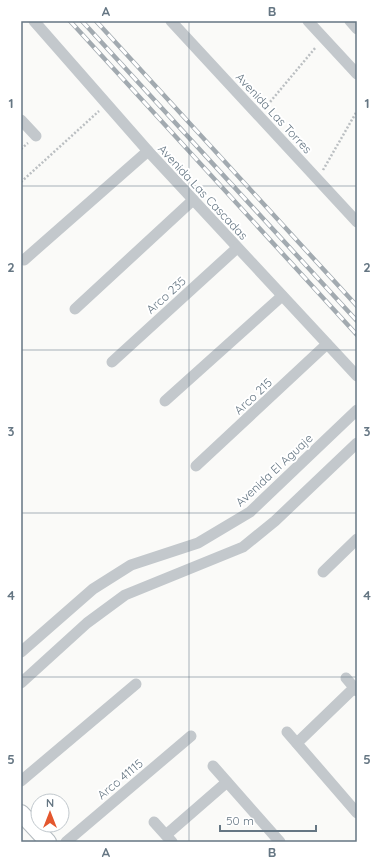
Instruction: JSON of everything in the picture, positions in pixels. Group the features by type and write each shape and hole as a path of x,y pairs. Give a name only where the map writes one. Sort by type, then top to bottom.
{"main road":[{"path":"21,813 48,842"}],"street":[{"name":"Avenida Las Cascadas","path":"34,21 192,200 357,376"},
{"name":"Avenida Las Torres","path":"171,21 357,222"},
{"path":"308,21 357,74"},
{"path":"350,21 357,29"},
{"path":"21,120 36,136"},
{"path":"24,260 148,151"},
{"path":"75,309 192,200"},
{"name":"Arco 235","path":"112,362 237,248"},
{"path":"165,401 282,296"},
{"name":"Arco 215","path":"196,466 327,344"},
{"name":"Avenida El Aguaje","path":"21,652 93,589 131,565 198,543 250,512 357,410"},
{"path":"21,684 87,623 125,595 243,547 275,521 357,443"},
{"path":"324,572 357,539"},
{"path":"297,743 356,690 346,678"},
{"path":"21,781 136,684"},
{"path":"287,732 357,813"},
{"name":"Arco 41115","path":"66,842 191,736"},
{"path":"213,766 280,842"},
{"path":"154,822 169,839 227,782"}],"path":[{"path":"259,116 324,38"},
{"path":"21,182 106,104"},
{"path":"318,179 357,111"}],"railway":[{"path":"70,21 357,335"},
{"path":"82,21 357,321"},
{"path":"96,21 357,306"}]}
